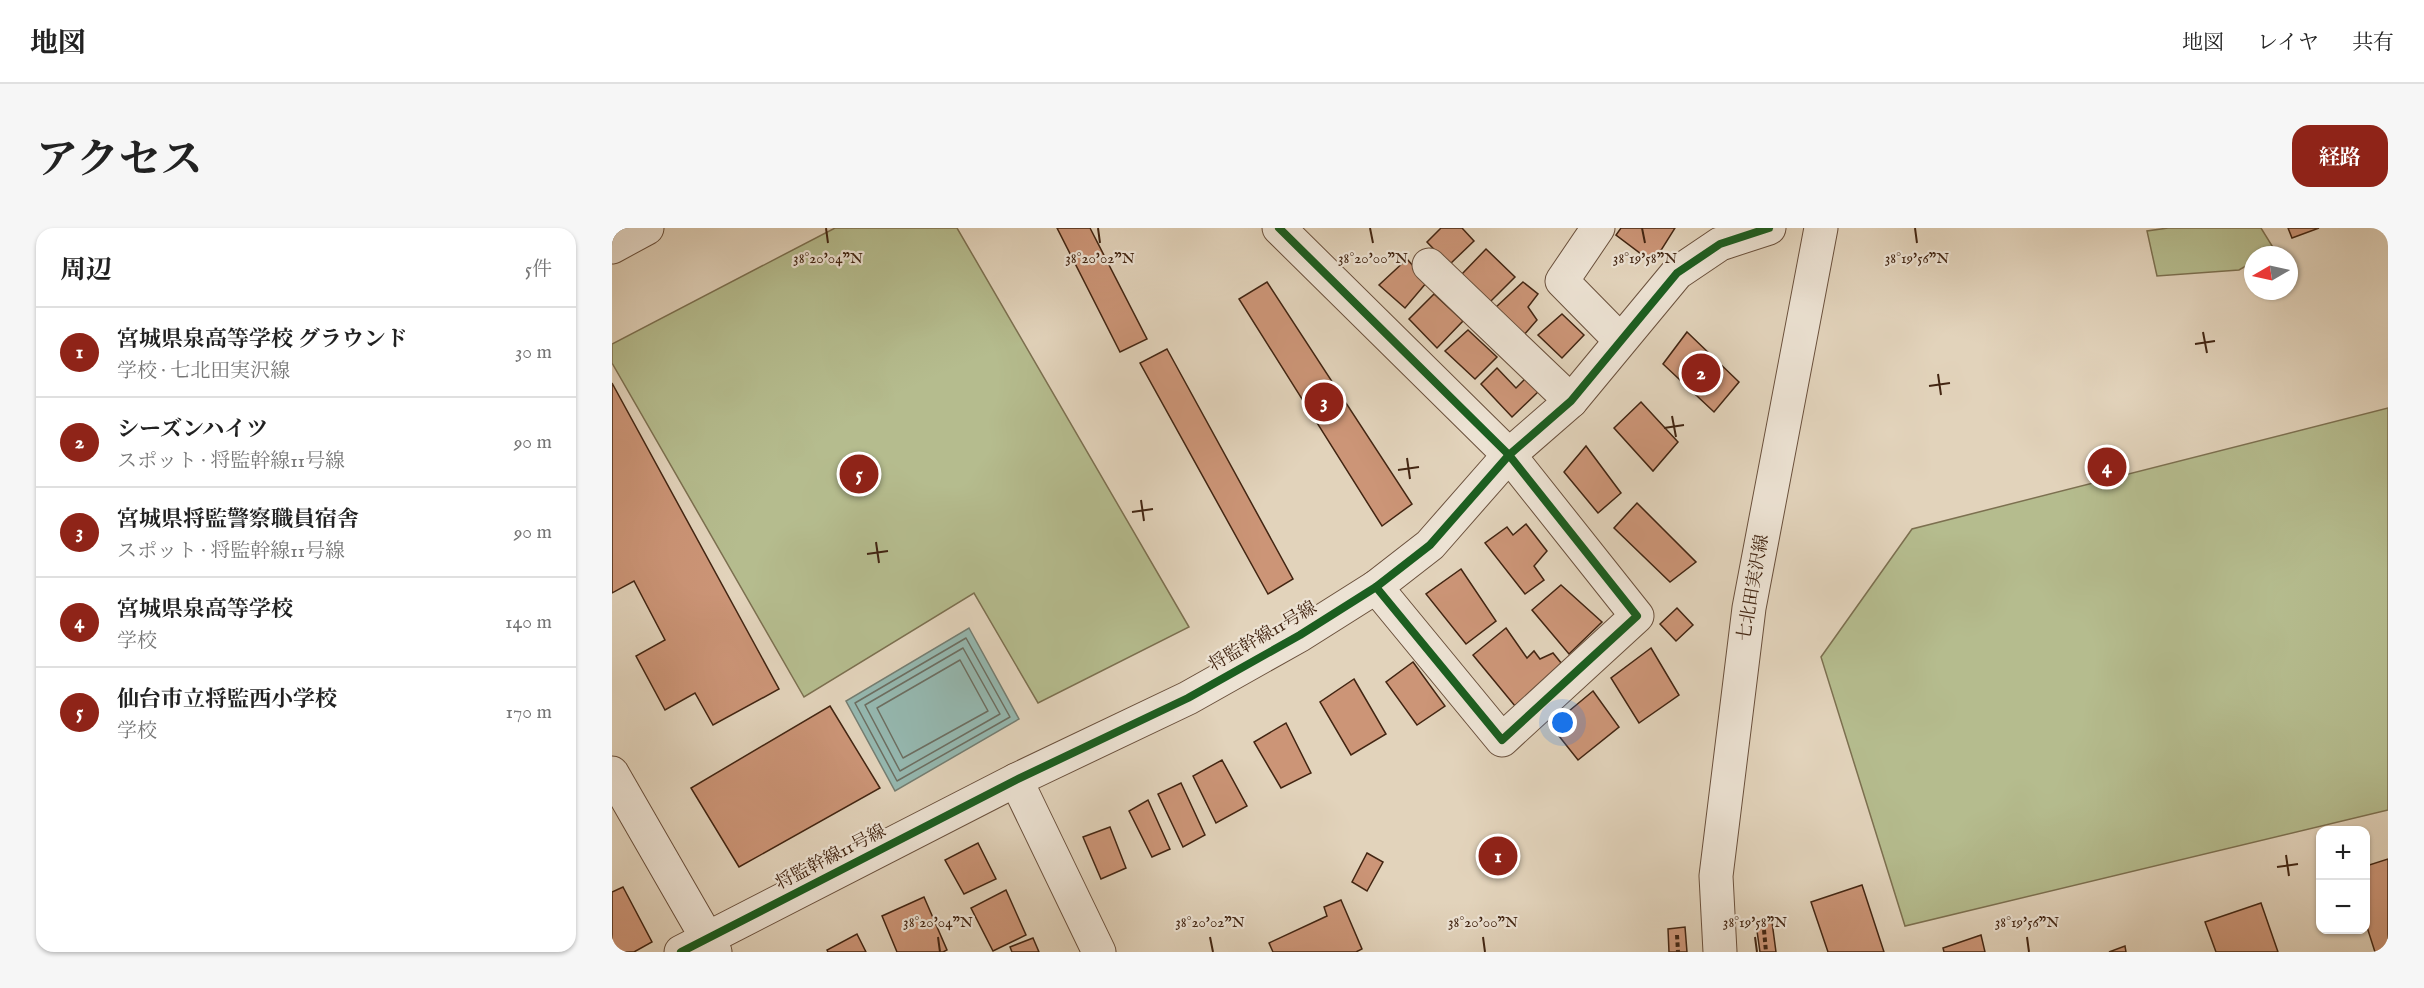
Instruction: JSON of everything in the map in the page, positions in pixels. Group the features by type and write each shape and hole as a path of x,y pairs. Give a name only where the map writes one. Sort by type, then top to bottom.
{"street":[{"path":"612,247 647,228"},
{"path":"1279,228 1509,455 1637,616 1502,740 1376,587"},
{"path":"1598,228 1562,281 1620,340"},
{"name":"将監幹線11号線","path":"701,948 1016,780 1188,698 1300,635 1376,587 1430,545 1509,455 1571,400 1677,273 1720,244 1769,228"},
{"name":"七北田実沢線","path":"1720,952 1716,876 1749,608 1813,230"},
{"path":"1429,265 1571,400"},
{"path":"612,773 701,948"},
{"path":"1016,780 1099,952"}],"path":[{"path":"1764,930 1766,952"},
{"path":"1677,935 1678,952"}],"green space":[{"path":"835,228 957,228 1189,627 1038,703 974,593 804,697 612,363 612,344"},
{"path":"2168,228 2261,228 2272,246 2244,246 2244,267 2239,270 2157,276 2147,231"},
{"path":"2388,408 2388,810 1905,926 1821,657 1912,529"}],"water":[{"path":"969,628 1019,719 895,791 846,701"}],"building":[{"path":"1057,228 1090,228 1147,339 1120,352"},
{"path":"1441,228 1462,228 1474,241 1449,265 1427,242"},
{"path":"1621,228 1675,228 1653,263 1616,235"},
{"path":"2288,228 2319,228 2292,238"},
{"path":"1486,249 1515,277 1489,303 1462,274"},
{"path":"1407,259 1427,282 1405,308 1379,285"},
{"path":"1267,282 1412,504 1382,526 1239,299"},
{"path":"1523,282 1538,294 1528,307 1537,320 1523,336 1495,308"},
{"path":"1434,294 1463,321 1437,348 1409,319"},
{"path":"1562,314 1584,335 1562,358 1538,335"},
{"path":"1468,330 1497,357 1475,379 1445,351"},
{"path":"1687,332 1739,382 1714,412 1663,364"},
{"path":"1167,349 1293,579 1268,594 1140,363"},
{"path":"1497,368 1516,388 1526,378 1539,391 1512,417 1481,384"},
{"path":"612,383 779,689 713,725 695,693 665,710 636,656 665,640 634,581 612,593"},
{"path":"1641,402 1678,442 1653,471 1614,428"},
{"path":"1586,446 1621,493 1598,513 1564,472"},
{"path":"1637,503 1696,562 1670,582 1614,528"},
{"path":"1526,524 1547,551 1534,566 1544,580 1525,594 1485,543 1507,527 1513,535"},
{"path":"1461,569 1496,621 1466,644 1426,594"},
{"path":"1561,585 1602,622 1569,654 1532,610"},
{"path":"1677,608 1693,625 1676,641 1660,624"},
{"path":"1506,628 1527,658 1534,651 1540,659 1553,653 1562,664 1515,706 1473,655"},
{"path":"1651,648 1679,695 1639,723 1611,678"},
{"path":"1413,662 1445,706 1417,725 1386,682"},
{"path":"1354,679 1386,734 1351,755 1320,702"},
{"path":"1593,691 1619,727 1578,760 1551,726"},
{"path":"830,706 880,788 739,867 691,788"},
{"path":"1286,723 1311,773 1281,788 1254,742"},
{"path":"1222,760 1247,806 1216,823 1193,776"},
{"path":"1181,783 1205,835 1183,847 1158,794"},
{"path":"1148,800 1170,849 1152,857 1129,811"},
{"path":"1110,827 1126,868 1101,879 1083,837"},
{"path":"978,843 996,879 964,894 945,860"},
{"path":"1367,853 1383,862 1367,891 1352,882"},
{"path":"2388,859 2388,952 2375,952 2369,934 2370,865"},
{"path":"1862,885 1884,952 1828,952 1811,902"},
{"path":"623,887 652,942 634,952 612,952 612,892"},
{"path":"1006,890 1026,935 993,951 971,908"},
{"path":"924,897 947,950 943,952 897,952 882,916"},
{"path":"1341,900 1362,949 1356,952 1273,952 1269,943 1327,916 1324,907"},
{"path":"2261,903 2278,952 2216,952 2205,922"},
{"path":"1772,922 1776,952 1760,952 1756,924"},
{"path":"1685,927 1687,952 1669,952 1668,929"},
{"path":"857,934 866,952 828,952 827,950"},
{"path":"1981,935 1985,952 1944,952 1943,948"},
{"path":"1033,938 1039,952 1012,952 1010,947"},
{"path":"2125,946 2126,952 2109,952"}],"cycle path":[{"path":"1279,228 1509,455 1637,616 1502,740 1376,587"},
{"path":"681,952 1016,780 1188,698 1300,635 1376,587 1430,545 1509,455 1571,401 1677,273 1720,244 1769,228"}],"place":[{"name":"シーズンハイツ","path":"1701,373"},
{"name":"宮城県将監警察職員宿舎","path":"1324,402"},
{"name":"宮城県泉高等学校","path":"2107,467"},
{"name":"仙台市立将監西小学校","path":"859,474"},
{"name":"宮城県泉高等学校 グラウンド","path":"1498,856"}]}
